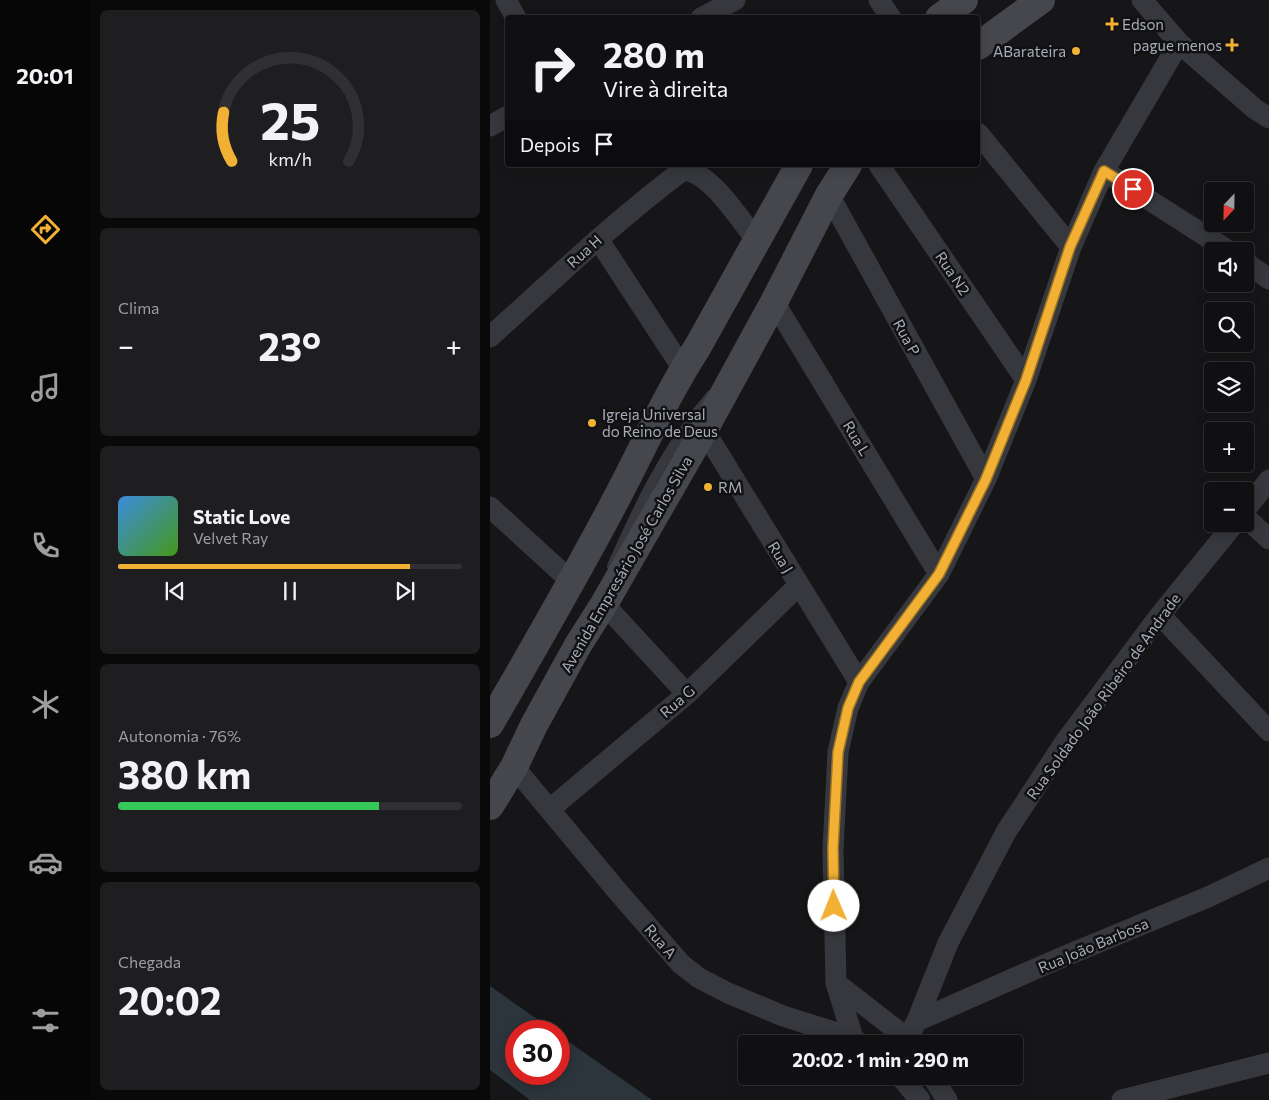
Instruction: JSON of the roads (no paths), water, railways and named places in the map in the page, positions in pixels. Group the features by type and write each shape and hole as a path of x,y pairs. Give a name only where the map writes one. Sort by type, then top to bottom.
{"main road":[{"path":"943,15 964,0"},
{"path":"980,45 1041,0"},
{"path":"490,724 572,582 637,461 683,368 697,348 798,167"},
{"name":"Avenida Empresário José Carlos Silva","path":"490,806 514,767 534,724 578,645 606,586 704,430 829,196 847,167"}],"street":[{"path":"506,0 514,15"},
{"path":"879,0 888,15"},
{"path":"1142,0 1179,43 1255,109 1269,118"},
{"path":"708,15 728,6"},
{"path":"855,1035 836,983 833,848 838,752 848,708 859,682 939,574 986,479 1026,380 1070,247 1104,171 1179,43"},
{"path":"490,126 505,118"},
{"path":"980,135 1070,247"},
{"name":"Rua N2","path":"880,167 1026,380"},
{"name":"Rua H","path":"490,337 640,202 683,170 692,170 711,184 757,241"},
{"path":"1104,171 1215,242"},
{"name":"Rua P","path":"829,196 986,479"},
{"path":"598,239 683,368"},
{"path":"1254,268 1269,279"},
{"name":"Rua L","path":"774,302 939,574"},
{"name":"Rua J","path":"704,430 798,586 859,682"},
{"path":"1254,499 1269,480"},
{"path":"490,507 572,582"},
{"path":"1254,525 1269,539"},
{"name":"Rua Soldado João Ribeiro de Andrade","path":"911,1035 948,943 1006,832 1065,742 1160,615 1227,532"},
{"path":"606,586 687,694"},
{"name":"Rua G","path":"550,809 687,694 798,586"},
{"path":"1160,615 1269,731"},
{"name":"Rua A","path":"514,767 681,964 699,978 728,993 783,1016 839,1035"},
{"name":"Rua João Barbosa","path":"914,1035 1058,959 1208,897 1269,868"},
{"path":"836,983 907,1035"},
{"path":"1122,1100 1269,1062"},
{"path":"908,1085 920,1100"},
{"path":"938,1085 947,1100"}],"lane":[{"path":"606,586 642,500 665,457 693,415 745,356"},
{"path":"624,506 637,461"},
{"path":"490,724 510,709 515,702"}],"place":[{"name":"Edson","path":"1112,24"},
{"name":"pague menos","path":"1232,45"},
{"name":"ABarateira","path":"1076,51"},
{"name":"Igreja Universal do Reino de Deus","path":"592,423"},
{"name":"RM","path":"708,487"}]}
